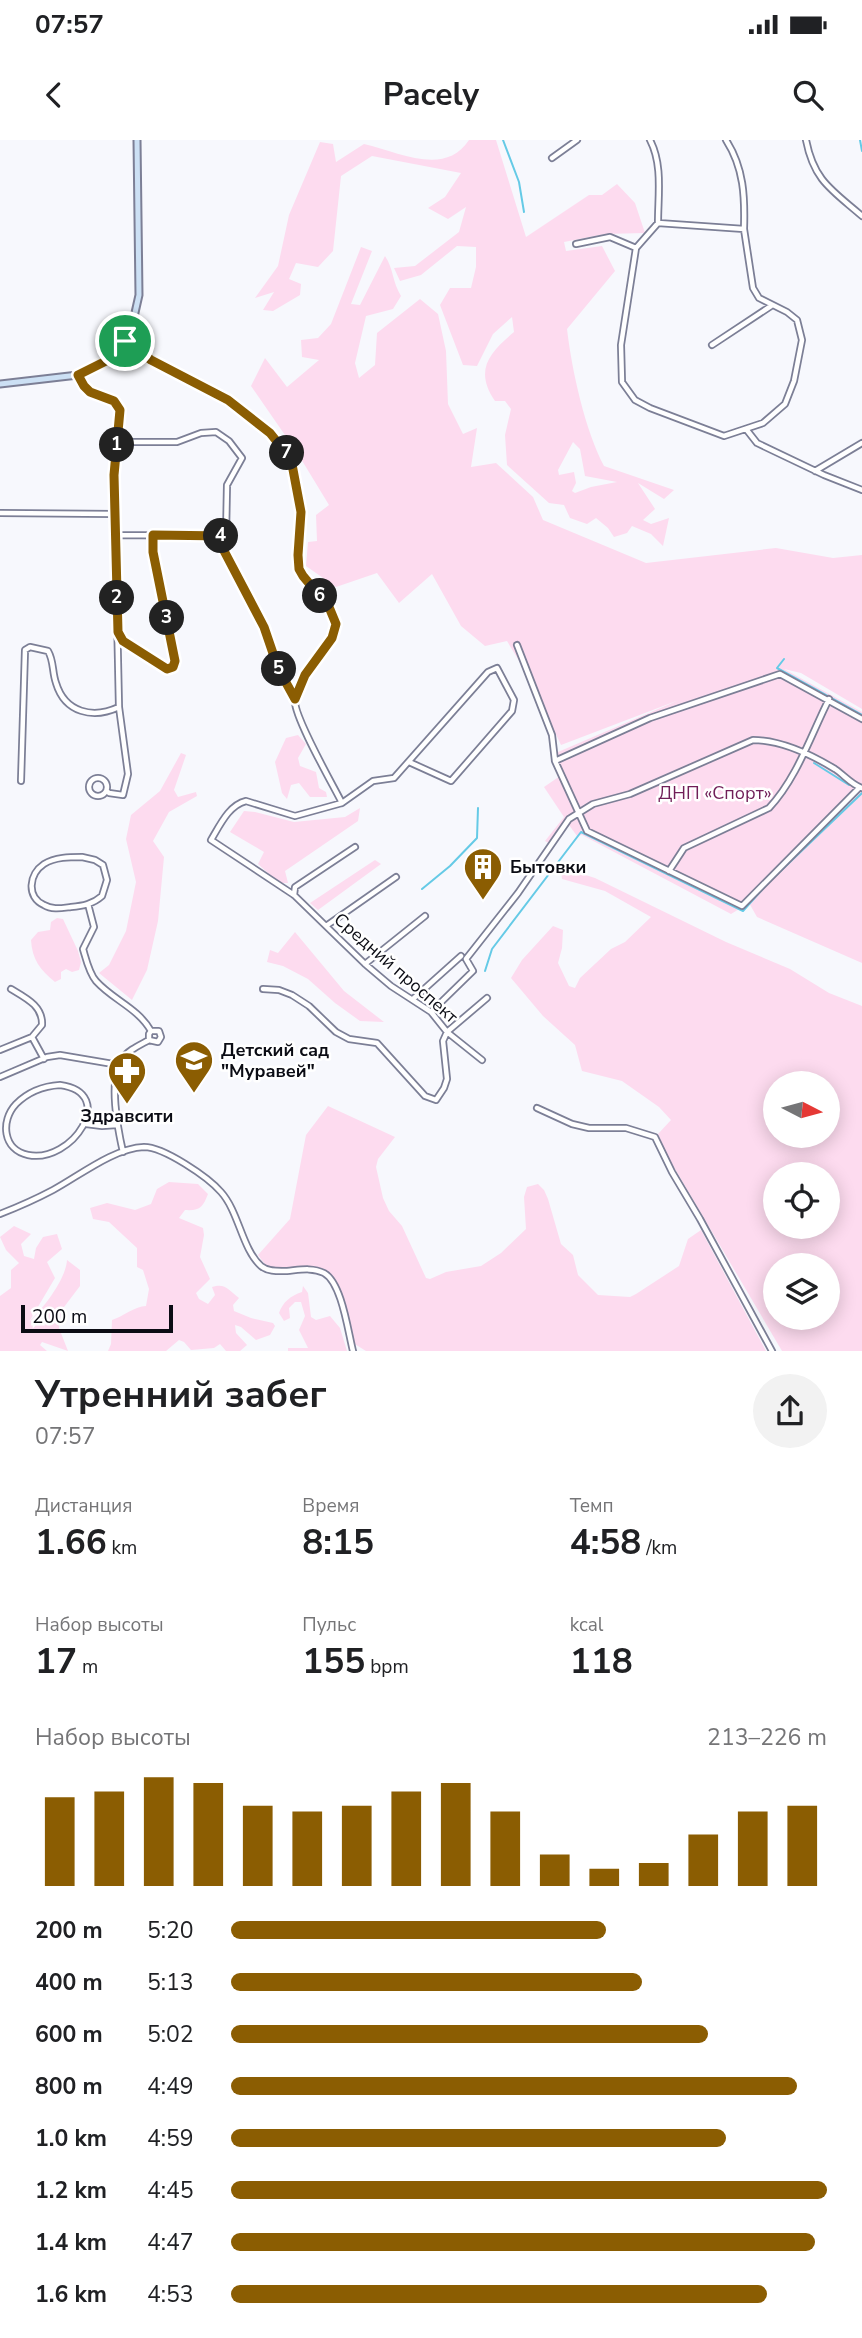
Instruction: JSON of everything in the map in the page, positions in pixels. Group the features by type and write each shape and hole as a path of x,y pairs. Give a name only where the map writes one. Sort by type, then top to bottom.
{"street":[{"path":"0,384 78,375 106,361 125,341 132,326 139,295 137,140"},
{"path":"552,158 577,140"},
{"path":"650,140 657,153 659,170 658,223 636,248 621,345 622,383 635,400 650,408 724,436 763,423 785,404 794,381 802,340 797,320 759,298 753,288 744,229 745,195 737,157 726,140"},
{"path":"806,140 814,170 822,181 862,216"},
{"path":"658,223 744,229"},
{"path":"576,244 610,237 636,248"},
{"path":"712,345 771,306"},
{"path":"125,341 151,360 228,400 270,433 291,459 301,512 299,569 329,607 336,624 332,638 305,675 295,705 342,803 373,781 394,778 488,672 497,668 514,700 512,711 451,781 409,762"},
{"path":"78,375 90,392 114,401 120,410 114,514 118,632 116,641 119,707 128,774 123,795 107,791"},
{"path":"746,429 757,443 862,490"},
{"path":"117,442 177,442 201,433 216,432 229,441 242,458 227,485 226,536 222,547 264,627 278,668 295,699"},
{"path":"815,471 862,443"},
{"path":"0,513 114,514"},
{"path":"114,535 226,536"},
{"path":"118,632 123,641 167,669 173,667 175,661 153,552 153,535"},
{"path":"431,1012 473,971 466,959 518,893 569,819 579,812 593,804 630,793 753,740 767,740 802,753 838,771 861,788 742,906 587,831 579,812 555,761 552,735 517,645"},
{"path":"21,781 25,650 30,647 48,651 52,657 55,681 60,692 75,708 86,714 105,713 119,707"},
{"path":"555,761 650,718 780,674 862,719"},
{"path":"669,871 684,848 769,807 777,799 829,699"},
{"path":"101,779 107,785 107,791 96,797 90,793 89,784 93,780 101,779"},
{"name":"Средний проспект","path":"342,803 295,817 246,800 229,812 211,839 294,895 365,964 391,986 431,1012 447,1032 482,1060"},
{"path":"294,895 295,887 355,847"},
{"path":"82,857 100,862 107,875 105,891 98,899 88,904 57,908 41,904 32,890 35,873 43,865 63,858 82,857"},
{"path":"326,926 396,877"},
{"path":"88,904 94,927 83,949 92,975 139,1014 151,1031"},
{"path":"365,964 425,916"},
{"path":"413,999 461,956"},
{"path":"0,1050 32,1037 42,1025 42,1015 32,1002 11,989"},
{"path":"263,989 279,990 292,995 309,1006 336,1032 349,1039 377,1043 425,1096 436,1100 447,1079 443,1041 447,1032 487,998"},
{"path":"123,1152 117,1125 119,1065 127,1054 149,1040 156,1042 161,1037 157,1030 151,1031"},
{"path":"149,1040 151,1031"},
{"path":"32,1037 44,1059"},
{"path":"0,1077 52,1056 69,1055 119,1065"},
{"path":"52,1085 74,1088 84,1097 88,1111 86,1124 73,1141 43,1155 20,1152 11,1144 6,1134 8,1116 16,1104 30,1093 52,1085"},
{"path":"537,1108 572,1124 589,1128 626,1128 655,1137 772,1351"},
{"path":"86,1124 117,1125"},
{"path":"0,1214 44,1195 123,1152 140,1148 154,1149 191,1169 218,1189 229,1202 252,1253 261,1266 276,1271 306,1269 327,1275 339,1296 353,1351"}],"green space":[{"path":"469,140 496,140 526,237 589,195 602,195 617,184 635,203 645,233 605,234 564,242 566,251 602,246 615,271 567,329 580,400 604,466 674,490 664,499 638,483 655,509 643,520 651,524 669,518 663,546 651,534 632,526 627,533 614,537 596,518 587,524 570,518 564,505 549,503 507,465 505,435 511,409 505,401 495,401 489,390 485,371 491,355 514,332 512,317 493,334 477,366 463,365 440,305 450,288 471,288 476,267 476,247 457,246 421,275 400,281 394,268 415,266 459,232 466,207 448,219 428,208 445,197 461,173 372,156 341,176 333,251 318,267 296,263 289,279 301,284 300,295 273,311 263,310 274,292 255,298 278,266 289,215 320,142 333,144 336,162 364,144 406,156 434,160 459,151","holes":["573,442 580,449 585,476 617,482 575,493 572,491 576,483 574,472 559,475 558,470"]},
{"name":"ДНП «Спорт»","path":"361,247 372,251 351,304 360,305 385,256 401,296 393,309 366,316 355,363 359,378 375,365 377,333 420,299 438,314 446,351 448,404 463,434 477,428 471,467 496,463 533,497 543,520 646,563 776,548 833,558 862,555 862,709 801,673 784,669 862,712 862,787 858,786 782,869 860,789 862,963 757,917 749,903 731,914 582,835 577,836 569,825 554,846 545,841 564,817 544,787 560,776 551,752 558,752 679,700 561,745 530,679 507,641 485,646 461,626 432,574 399,603 377,573 336,587 306,566 308,542 317,541 316,515 329,505 251,386 265,358 287,387 319,360 302,357 301,340 318,338 331,324"},
{"path":"298,735 306,744 298,758 300,766 316,772 319,788 326,792 327,797 310,797 299,783 291,785 287,799 282,793 275,762 286,738"},
{"path":"181,753 186,755 174,790 178,797 196,792 197,796 169,812 153,841 164,857 158,921 147,970 132,1000 99,973 109,965 126,931 136,882 126,839 131,815 160,791"},
{"path":"360,808 358,821 285,871 288,883 279,883 258,864 264,852 230,832 244,811 294,822 345,817"},
{"path":"375,860 381,864 318,910 310,903"},
{"path":"561,871 595,878 726,942 790,969 829,993 862,1006 862,1351 782,1351 770,1330 840,1330 840,1253 763,1253 763,1319 668,1157 658,1134 671,1120 659,1107 622,1081 582,1071 575,1045 543,1016 511,978 522,960 553,926 563,930 558,963 569,986 575,988 580,978 611,949 625,942 651,917 605,891 562,879"},
{"path":"57,918 63,919 81,962 79,970 72,972 66,969 61,972 61,979 55,982 38,964 31,940 38,932 50,930 51,922"},
{"path":"295,932 344,991 384,1022 360,1021 308,979 283,966 267,962 270,950 278,953"},
{"path":"328,1106 395,1137 378,1159 376,1167 383,1198 389,1211 402,1226 426,1278 481,1266 501,1253 526,1229 524,1197 527,1187 538,1184 548,1199 561,1244 573,1255 578,1275 598,1295 630,1297 636,1294 679,1266 688,1239 701,1230 766,1351 366,1351 353,1343 340,1291 325,1270 310,1267 276,1269 268,1266 258,1255 290,1219 306,1135"},
{"path":"169,1182 198,1184 208,1194 200,1207 185,1210 179,1218 203,1228 200,1257 210,1279 196,1293 199,1299 208,1304 215,1295 212,1287 227,1288 239,1298 233,1305 234,1311 273,1323 275,1326 270,1335 256,1340 235,1325 236,1333 247,1345 240,1351 226,1351 220,1344 214,1348 191,1350 179,1340 166,1351 108,1351 112,1320 146,1306 149,1289 143,1270 137,1267 137,1248 109,1222 93,1219 90,1208 107,1203 135,1210 151,1204 157,1189"},
{"path":"14,1226 31,1234 21,1244 24,1256 34,1259 36,1248 43,1237 57,1234 62,1249 47,1262 55,1278 29,1322 58,1285 67,1260 80,1270 80,1286 61,1311 59,1328 68,1351 42,1342 40,1345 47,1351 0,1351 0,1296 11,1288 11,1270 19,1263 6,1250 0,1237"},
{"path":"303,1286 308,1293 311,1317 316,1320 330,1316 340,1328 347,1351 288,1351 288,1348 308,1348 299,1330 305,1316 301,1302 295,1302 289,1308 290,1318 284,1321 279,1313 288,1300 302,1292"}],"waterway":[{"path":"503,140 519,182 524,212"},
{"path":"860,140 862,151"},
{"path":"784,659 777,668 862,715"},
{"path":"814,763 849,785"},
{"path":"485,971 492,949 581,832 743,911 768,883 862,793"},
{"path":"422,889 450,866 477,838 478,808"}],"place":[{"name":"Бытовки","path":"483,901"},
{"name":"Детский сад \"Муравей\"","path":"194,1094"},
{"name":"Здравсити","path":"127,1105"}],"route":[{"path":"125,341 151,360 228,400 270,433 291,459 301,512 299,569 329,607 336,624 332,638 305,675 295,699 278,668 264,627 222,547 226,536 153,535 153,552 175,661 173,667 167,669 123,641 118,632 114,475 120,410 114,401 90,392 78,375 106,361 125,341"}]}
